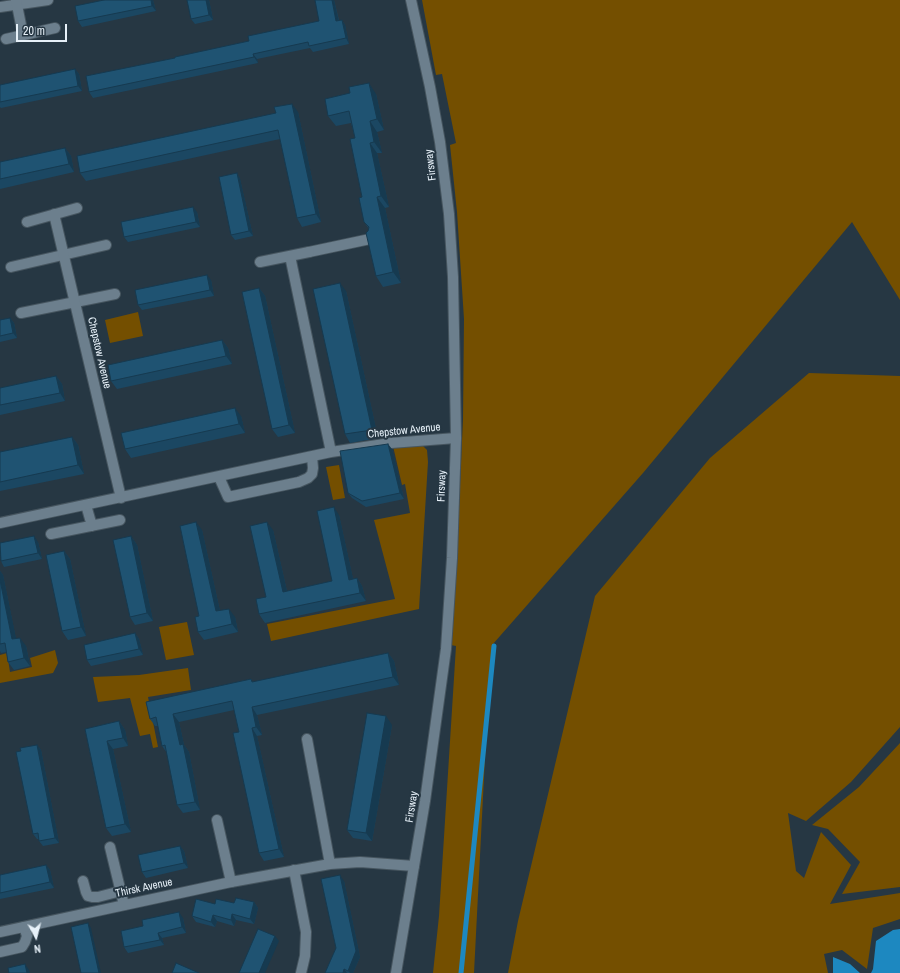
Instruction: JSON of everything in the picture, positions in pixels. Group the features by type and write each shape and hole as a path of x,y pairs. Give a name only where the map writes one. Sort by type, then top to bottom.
{"street":[{"path":"0,7 17,3 48,0"},
{"name":"Firsway","path":"396,973 426,801 446,649 456,438 454,277 449,214 433,101 410,0"},
{"path":"17,3 24,35"},
{"path":"6,39 54,28"},
{"path":"27,222 77,208"},
{"name":"Chepstow Avenue","path":"54,214 121,498"},
{"path":"260,262 370,239"},
{"path":"11,267 64,254 106,246"},
{"path":"290,256 331,452"},
{"path":"21,313 115,294"},
{"name":"Chepstow Avenue","path":"0,523 331,452 390,443 456,438"},
{"path":"219,477 228,497 299,482 308,478 312,474 312,457"},
{"path":"86,505 92,526"},
{"path":"51,534 120,520"},
{"path":"307,739 330,864"},
{"path":"217,820 231,882"},
{"path":"110,847 124,905"},
{"name":"Thirsk Avenue","path":"0,932 231,882 330,864 360,862 414,866"},
{"path":"294,870 306,932 305,956 301,973"},
{"path":"82,881 88,896 98,898 121,891"},
{"path":"0,952 22,947 27,936 24,927"}],"shaded area":[{"path":"422,0 900,0 900,300 852,222 643,473 493,644 488,699 474,973 433,973 439,916 456,646 451,645 463,419 464,319 457,212 450,145 456,143 442,74 436,75"},
{"path":"138,312 143,336 110,343 105,320"},
{"path":"809,373 900,376 900,727 851,782 806,821 788,813 796,871 804,878 821,832 851,865 830,904 900,893 900,919 873,928 867,969 842,950 824,954 828,973 508,973 518,921 595,596 710,458"},
{"path":"417,444 423,446 427,450 428,462 419,609 271,641 267,624 395,599 374,520 410,513 405,484 402,485 393,446"},
{"path":"339,465 345,498 333,500 326,467"},
{"path":"187,622 194,655 166,660 159,627"},
{"path":"55,650 58,663 53,673 0,683 0,655 7,653 10,672 32,667 30,658"},
{"path":"188,668 191,690 148,697 158,747 153,748 150,734 140,736 130,698 98,702 93,677 139,675"},
{"path":"900,743 900,887 842,894 860,862 828,829 812,825 859,787"}],"water":[{"path":"900,929 900,973 871,973 873,969 876,941 893,930"},
{"path":"833,957 850,964 860,973 833,973"}],"building":[{"path":"104,0 151,0 152,6 78,21 75,6"},
{"path":"187,0 206,0 209,15 191,19"},
{"path":"315,0 332,0 336,21 342,20 346,38 309,46 308,42 253,54 254,57 89,92 86,76 249,41 248,36 319,21"},
{"path":"75,69 78,86 0,102 0,85"},
{"path":"369,83 377,119 370,121 374,142 370,143 381,196 377,197 393,272 376,276 366,233 369,227 364,222 359,198 362,197 350,139 355,138 349,111 328,116 325,99 350,93 349,87"},
{"path":"292,104 316,214 297,218 278,130 80,173 77,156 276,113 274,107"},
{"path":"65,148 69,164 0,179 0,162"},
{"path":"237,173 249,231 231,235 219,177"},
{"path":"193,207 196,222 124,237 121,222"},
{"path":"207,275 210,290 138,305 135,290"},
{"path":"340,283 372,430 345,434 313,289"},
{"path":"259,288 289,425 272,429 242,292"},
{"path":"10,318 13,333 0,336 0,320"},
{"path":"222,340 226,356 111,381 108,365"},
{"path":"56,376 60,393 0,405 0,388"},
{"path":"235,408 239,424 125,449 121,433"},
{"path":"72,437 78,465 0,482 0,452"},
{"path":"388,444 400,493 362,501 348,493 340,451"},
{"path":"334,507 349,580 357,578 360,593 259,614 256,599 266,597 250,526 267,522 283,592 332,581 317,511"},
{"path":"196,522 216,611 229,609 232,624 198,632 195,617 199,616 180,526"},
{"path":"34,536 38,553 1,561 0,543"},
{"path":"131,536 147,613 130,617 113,540"},
{"path":"64,551 81,627 62,631 46,555"},
{"path":"0,580 12,639 20,638 24,658 8,662 5,643 0,644"},
{"path":"135,633 139,649 87,660 84,645"},
{"path":"388,653 393,677 252,707 256,727 252,728 279,849 259,853 233,733 239,732 232,701 173,714 180,745 183,744 195,802 177,805 165,745 162,746 156,717 150,719 146,702 251,679 252,682"},
{"path":"367,713 386,716 366,833 347,830"},
{"path":"119,721 123,738 107,741 125,824 106,828 85,729"},
{"path":"37,745 55,838 39,841 38,833 33,834 16,752 21,751 20,748"},
{"path":"180,846 184,863 142,872 138,855"},
{"path":"46,865 50,882 0,893 0,875"},
{"path":"340,875 356,951 348,971 344,969 343,973 325,973 336,948 321,879"},
{"path":"236,898 254,902 250,919 232,914 231,920 213,915 211,922 192,916 196,899 215,904 216,899 234,903"},
{"path":"179,912 182,927 158,933 160,940 124,947 121,931 143,926 142,920"},
{"path":"88,923 99,973 81,973 71,927"},
{"path":"258,929 275,936 259,973 239,973"},
{"path":"176,963 199,973 172,973"},
{"path":"25,964 27,973 9,973 8,968"}],"waterway":[{"path":"461,973 494,646"}]}
